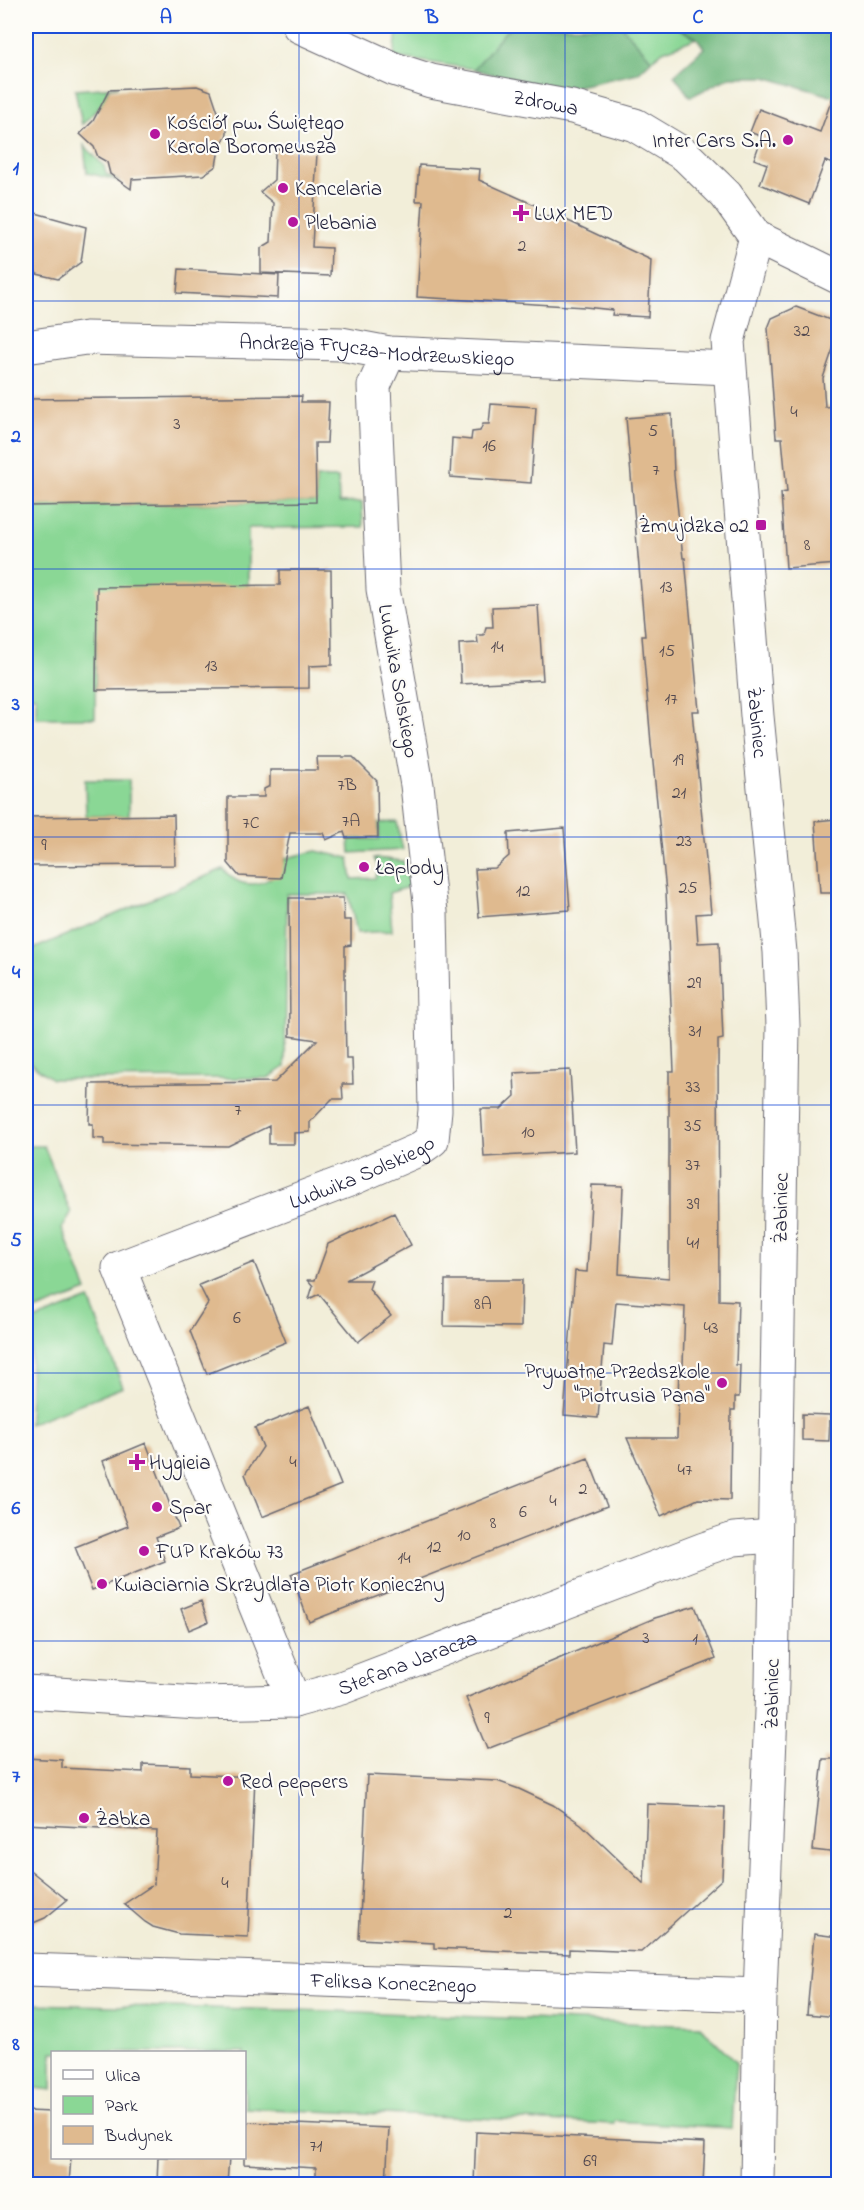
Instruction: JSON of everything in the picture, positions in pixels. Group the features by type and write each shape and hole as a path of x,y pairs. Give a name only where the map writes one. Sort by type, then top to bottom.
{"street":[{"name":"Zdrowa","path":"298,26 383,64 431,81 572,107 635,125 685,155 726,195 756,237"},
{"path":"756,237 838,277"},
{"name":"Żabiniec","path":"756,237 731,323 729,368 757,716 780,952 783,1026 772,1685 760,1995 757,2184"},
{"name":"Andrzeja Frycza-Modrzewskiego","path":"26,347 86,338 341,344 389,352 729,368"},
{"name":"Ludwika Solskiego","path":"294,1701 119,1268 348,1180 418,1150 432,1140 435,1110 431,912 417,784 383,589 376,466 374,386 389,352"},
{"name":"Stefana Jaracza","path":"26,1692 198,1703 294,1701 341,1688 704,1549 734,1539 773,1536"},
{"name":"Feliksa Konecznego","path":"26,1970 760,1995"}],"green space":[{"path":"390,26 514,26 506,31 474,69 394,57 397,32"},
{"path":"514,26 624,26 623,28 652,60 638,73 551,92 474,69 506,31"},
{"path":"624,26 674,26 697,38 663,51 652,60 623,28"},
{"path":"674,26 838,26 838,98 765,77 730,77 690,97 674,75 704,48 697,38"},
{"path":"118,87 109,88 103,103 82,125 75,90"},
{"path":"84,145 104,166 106,174 121,181 87,173"},
{"path":"316,478 338,478 339,503 362,502 363,527 248,528 248,586 96,639 95,718 36,718 36,696 26,696 26,506 316,502"},
{"path":"85,780 129,780 129,816 86,816"},
{"path":"397,822 403,850 350,853 349,839 379,839 379,823"},
{"path":"316,851 349,858 352,879 375,878 379,869 374,858 403,861 411,886 389,893 392,931 357,933 348,894 287,894 285,1067 268,1078 52,1079 26,1060 26,952 223,869 240,882 258,883 274,875 286,858"},
{"path":"26,1146 44,1146 71,1213 62,1228 87,1291 29,1313 26,1279"},
{"path":"89,1299 123,1387 29,1424 32,1321"},
{"path":"26,2004 334,2011 700,2026 736,2062 732,2128 615,2121 615,2124 246,2108 246,2051 51,2051 51,2090 26,2087"}],"building":[{"name":"Kościół pw. Świętego Karola Boromeusza","path":"197,86 211,91 218,112 227,125 227,134 219,149 216,166 203,175 132,179 131,189 110,174 107,162 98,157 94,147 80,134 93,121 109,90"},
{"path":"836,88 838,166 825,161 809,204 760,184 767,164 754,159 762,137 750,132 759,109 820,132"},
{"name":"Plebania","path":"275,149 317,152 312,247 331,248 330,276 261,273 261,248 271,242 273,203 260,192 274,180"},
{"path":"419,165 480,169 479,180 537,206 536,215 562,218 651,260 648,317 612,315 613,310 585,307 417,297 423,201 416,201"},
{"path":"32,212 86,227 81,262 58,279 37,274 26,251"},
{"path":"179,269 279,275 278,298 177,293"},
{"path":"796,307 838,323 838,334 823,378 825,407 838,406 838,564 786,568 781,493 787,492 782,438 776,438 768,328 772,318"},
{"path":"302,396 301,402 329,402 327,443 315,443 316,502 26,506 26,399"},
{"path":"491,404 536,407 531,483 450,477 452,438 471,440 472,432 480,431 483,424 489,424"},
{"path":"672,414 674,475 683,558 685,558 699,711 692,711 711,913 696,914 698,943 719,942 723,1039 718,1040 719,1300 738,1301 736,1365 740,1365 739,1397 735,1397 735,1410 731,1410 730,1500 698,1499 661,1516 627,1438 677,1438 679,1365 683,1365 685,1307 616,1302 612,1346 604,1345 598,1418 564,1415 575,1271 587,1272 592,1185 623,1186 619,1274 669,1278 669,1071 674,1071 666,892 651,743 642,636 645,636 626,418"},
{"path":"280,570 331,570 332,665 309,666 309,688 96,690 97,587 280,585"},
{"path":"538,605 543,680 461,684 459,644 478,643 477,635 484,635 486,627 493,627 492,607"},
{"path":"317,757 353,757 377,781 378,837 346,838 344,832 326,840 323,833 290,833 281,878 239,876 228,863 228,797 264,797 264,789 270,786 270,770 318,770"},
{"path":"174,815 175,865 26,866 26,817"},
{"path":"838,819 838,893 820,893 815,821"},
{"path":"564,828 570,910 479,917 475,869 495,868 509,856 508,833"},
{"path":"289,898 343,898 344,920 351,920 351,945 345,946 345,1004 346,1059 352,1059 353,1084 342,1084 343,1099 332,1099 310,1122 310,1132 294,1133 294,1144 269,1144 269,1126 228,1146 104,1144 104,1139 93,1138 93,1124 89,1124 90,1084 275,1082 317,1040 290,1036"},
{"path":"570,1070 575,1152 484,1157 481,1109 501,1109 515,1096 514,1073"},
{"path":"394,1213 411,1245 346,1280 372,1280 369,1289 391,1316 358,1342 319,1294 309,1299 313,1286 308,1280 315,1280 328,1244"},
{"path":"254,1262 286,1342 207,1374 190,1331 208,1303 199,1285"},
{"path":"445,1280 522,1280 521,1327 444,1326"},
{"path":"309,1406 341,1485 262,1517 245,1474 263,1447 255,1428"},
{"path":"802,1414 830,1415 829,1441 802,1440"},
{"path":"146,1443 179,1528 156,1537 165,1561 92,1590 75,1547 128,1526 103,1461"},
{"path":"588,1458 607,1506 309,1622 291,1574"},
{"path":"201,1601 208,1622 189,1630 181,1609"},
{"path":"695,1606 716,1659 487,1749 466,1698 655,1618"},
{"path":"26,1758 62,1760 62,1768 143,1772 143,1764 190,1766 190,1774 255,1777 248,1937 179,1934 153,1927 145,1922 124,1904 154,1884 157,1831 26,1824"},
{"path":"823,1759 838,1759 838,1853 813,1850"},
{"path":"367,1775 497,1781 519,1789 553,1805 581,1824 644,1884 647,1804 725,1807 722,1879 641,1952 569,1949 569,1954 434,1948 434,1943 359,1939"},
{"path":"26,1867 67,1900 45,1918 26,1926"},
{"path":"814,1934 838,1937 838,2017 807,2014"},
{"path":"26,2111 51,2112 51,2159 71,2159 69,2184 26,2184"},
{"path":"246,2122 389,2128 386,2184 316,2184 316,2168 244,2164"},
{"path":"476,2132 705,2143 703,2184 625,2184 622,2181 555,2179 549,2184 474,2184"},
{"path":"158,2159 229,2159 227,2184 157,2184"}],"place":[{"name":"Kościół pw. Świętego Karola Boromeusza","path":"155,134"},
{"name":"Inter Cars S.A.","path":"788,140"},
{"name":"Kancelaria","path":"283,188"},
{"name":"LUX MED","path":"521,213"},
{"name":"Plebania","path":"293,222"},
{"name":"Żmujdzka 02","path":"761,525"},
{"name":"Łaplody","path":"364,867"},
{"name":"Prywatne Przedszkole \"Piotrusia Pana\"","path":"722,1383"},
{"name":"Hygieia","path":"137,1462"},
{"name":"Spar","path":"157,1507"},
{"name":"FUP Kraków 73","path":"144,1551"},
{"name":"Kwiaciarnia Skrzydlata Piotr Konieczny","path":"102,1584"},
{"name":"Red peppers","path":"228,1781"},
{"name":"Żabka","path":"84,1818"}]}
